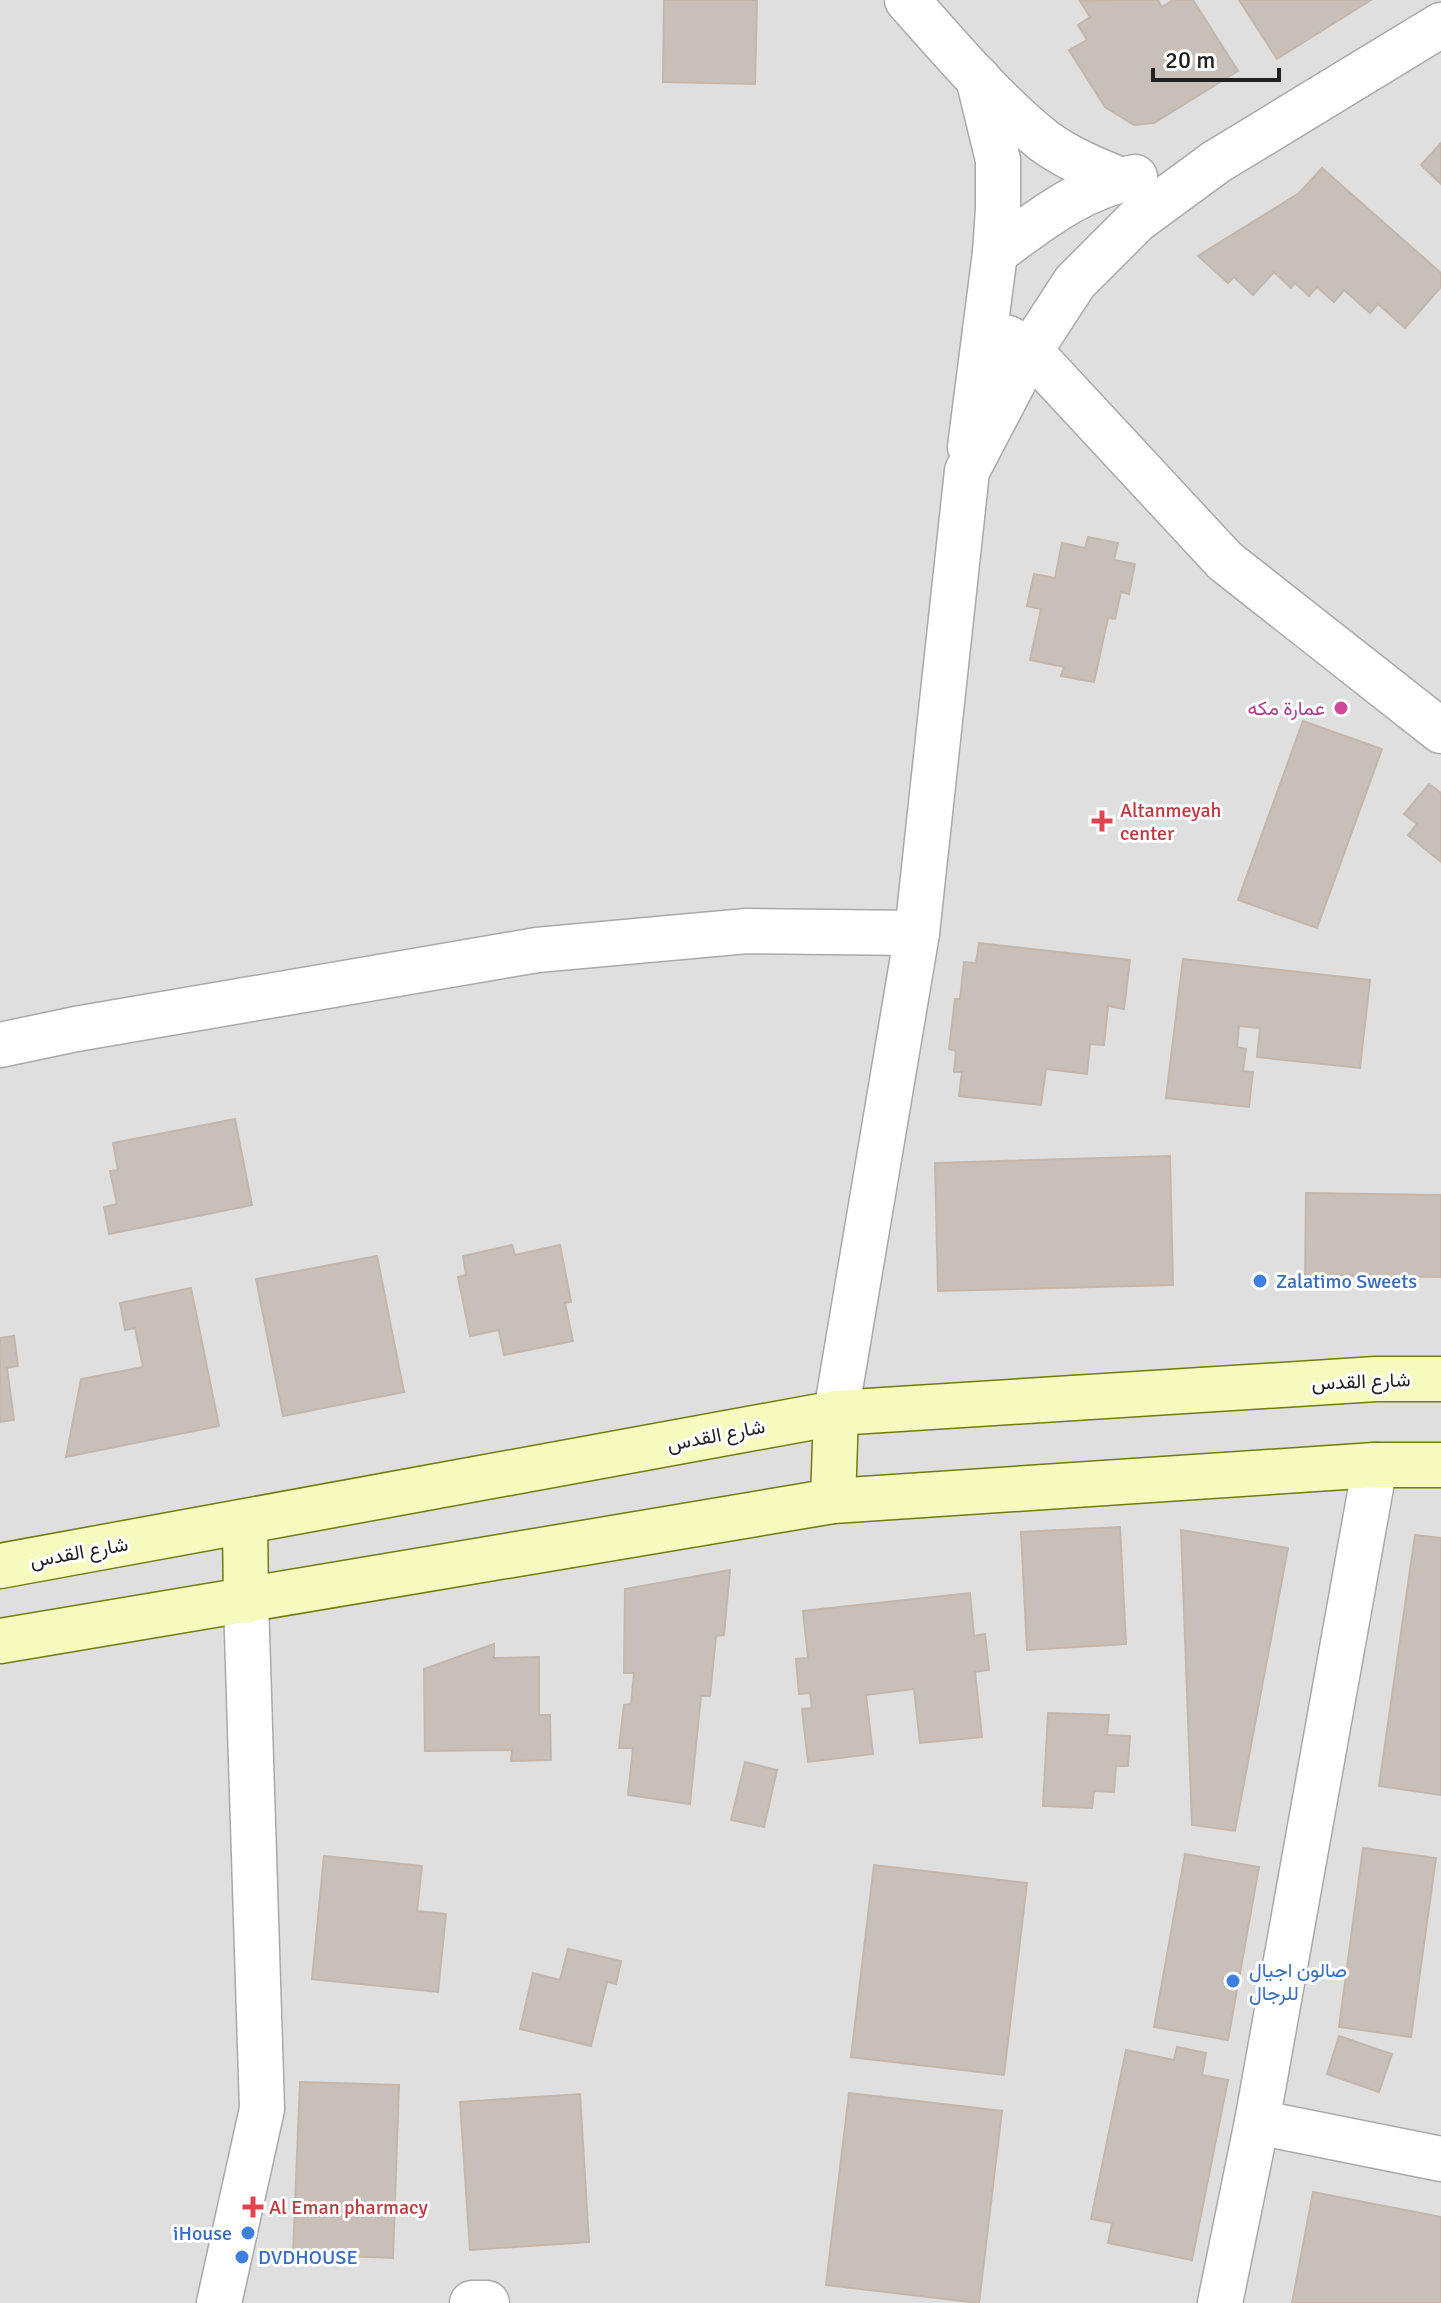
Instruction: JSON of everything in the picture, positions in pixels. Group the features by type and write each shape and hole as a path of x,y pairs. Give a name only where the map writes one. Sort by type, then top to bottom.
{"main road":[{"name":"شارع القدس","path":"0,1566 836,1413 1376,1379 1441,1379"},
{"path":"833,1501 836,1413"},
{"path":"0,1641 833,1501 1375,1465 1441,1465"},
{"path":"245,1523 246,1601"}],"street":[{"path":"907,0 978,78 1048,143 1077,161 1121,180"},
{"path":"967,471 1030,351 1075,282 1137,220 1216,162 1441,25"},
{"path":"836,1413 917,933 967,471 995,253 998,160 978,78"},
{"path":"1048,143 1070,199 1075,282"},
{"path":"995,253 1070,199 1121,180 1216,162"},
{"path":"985,331 1008,338 1030,351 1225,561 1441,731"},
{"path":"0,1045 76,1029 537,950 747,931 917,933"},
{"path":"1220,2303 1257,2122 1375,1465"},
{"path":"219,2303 262,2109 246,1601"},
{"path":"1257,2122 1441,2159"},
{"path":"472,2303 484,2303"}],"shaded area":[{"path":"0,0 1441,0 1441,2303 0,2303"}],"building":[{"path":"664,0 757,0 755,84 663,82"},
{"path":"1158,0 1162,7 1173,0 1193,0 1238,71 1154,123 1134,125 1105,107 1069,50 1087,40 1078,25 1090,17 1080,1"},
{"path":"1239,0 1371,0 1277,59"},
{"path":"1441,143 1441,184 1421,165"},
{"path":"1322,168 1441,273 1441,287 1405,328 1378,304 1370,313 1344,290 1334,302 1317,287 1309,296 1295,283 1291,288 1274,272 1253,295 1234,277 1228,283 1198,256 1299,193"},
{"path":"1088,537 1118,543 1114,560 1135,564 1129,594 1121,592 1115,619 1108,618 1094,682 1061,676 1064,667 1030,660 1041,609 1027,606 1034,574 1055,578 1062,543 1085,548"},
{"path":"1303,721 1382,749 1317,928 1238,900"},
{"path":"1429,784 1441,793 1441,862 1408,835 1417,824 1404,814"},
{"path":"979,943 1130,960 1124,1009 1108,1006 1104,1045 1090,1044 1087,1074 1046,1069 1041,1105 959,1096 962,1072 954,1072 956,1051 949,1049 955,999 960,999 964,962 976,963"},
{"path":"1183,959 1370,980 1360,1068 1257,1057 1260,1028 1239,1026 1237,1047 1246,1049 1243,1071 1253,1072 1249,1107 1166,1098"},
{"path":"235,1119 252,1205 109,1234 104,1207 117,1204 110,1171 118,1170 113,1143"},
{"path":"1170,1156 1173,1285 938,1291 935,1163"},
{"path":"1306,1193 1441,1195 1441,1277 1305,1275"},
{"path":"512,1245 515,1255 560,1245 571,1302 565,1303 573,1341 504,1355 499,1330 470,1336 458,1277 466,1275 463,1256"},
{"path":"377,1256 404,1392 283,1416 256,1279"},
{"path":"191,1288 219,1426 66,1457 81,1379 143,1367 135,1328 125,1330 120,1303"},
{"path":"14,1336 18,1366 7,1368 14,1420 0,1422 0,1338"},
{"path":"1120,1527 1126,1644 1027,1650 1021,1532"},
{"path":"1181,1530 1288,1548 1235,1831 1192,1825"},
{"path":"1415,1535 1441,1538 1441,1795 1379,1786"},
{"path":"730,1570 724,1635 716,1636 710,1696 701,1696 690,1804 628,1795 633,1748 619,1748 624,1705 631,1704 634,1673 624,1673 625,1589"},
{"path":"970,1593 974,1636 985,1634 989,1670 975,1672 982,1737 920,1743 914,1689 866,1695 873,1754 808,1762 802,1709 812,1708 810,1693 799,1694 796,1659 808,1658 803,1611"},
{"path":"494,1644 494,1658 539,1657 539,1715 550,1715 551,1760 511,1761 512,1750 425,1751 424,1669"},
{"path":"1048,1713 1109,1715 1107,1735 1130,1736 1128,1766 1116,1766 1114,1792 1094,1791 1092,1808 1043,1806"},
{"path":"745,1762 777,1770 764,1827 731,1820"},
{"path":"1363,1848 1436,1858 1411,2037 1339,2027"},
{"path":"1185,1854 1259,1867 1228,2040 1154,2027"},
{"path":"324,1856 422,1866 417,1911 446,1914 438,1992 312,1979"},
{"path":"874,1865 1027,1883 1004,2075 851,2057"},
{"path":"568,1949 621,1961 616,1984 607,1982 591,2046 520,2029 533,1973 560,1980"},
{"path":"1339,2036 1392,2054 1379,2092 1327,2074"},
{"path":"1177,2047 1206,2053 1202,2075 1228,2080 1192,2260 1108,2243 1112,2223 1091,2219 1126,2050 1174,2060"},
{"path":"300,2082 399,2085 393,2258 293,2254"},
{"path":"849,2093 1002,2111 979,2303 826,2285"},
{"path":"580,2094 589,2242 470,2250 460,2102"},
{"path":"1313,2192 1441,2217 1441,2303 1292,2303"}],"place":[{"name":"عمارة مكه","path":"1341,708"},
{"name":"Altanmeyah center","path":"1102,821"},
{"name":"Zalatimo Sweets","path":"1260,1281"},
{"name":"صالون اجيال للرجال","path":"1233,1981"},
{"name":"Al Eman pharmacy","path":"253,2207"},
{"name":"iHouse","path":"248,2233"},
{"name":"DVDHOUSE","path":"242,2257"}]}
